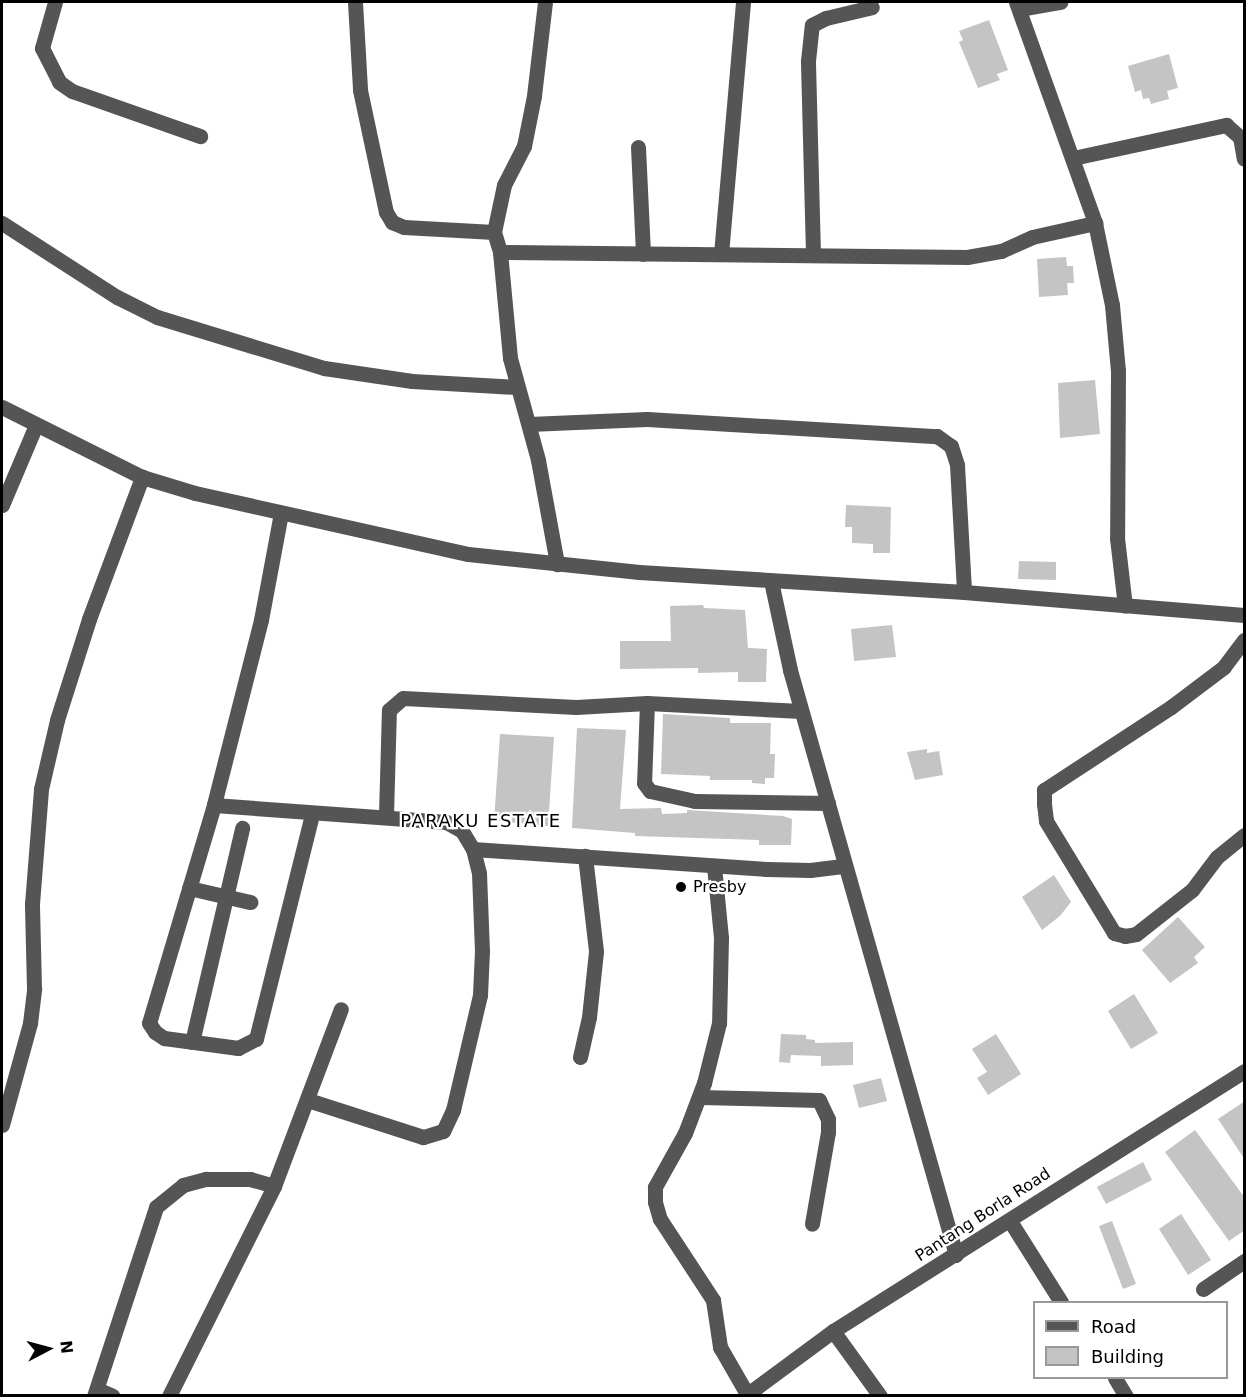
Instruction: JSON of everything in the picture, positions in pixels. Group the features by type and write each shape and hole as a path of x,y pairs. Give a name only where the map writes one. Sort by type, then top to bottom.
{"street":[{"path":"55,2 42,48 59,82 72,91 200,136"},
{"path":"355,2 360,90 386,212 392,222 404,227 494,232"},
{"path":"545,2 526,136 504,185 494,232 500,252 517,387 529,424 557,564"},
{"path":"721,254 743,2"},
{"path":"1060,2 1017,5 1095,223 1112,305 1118,372 1117,538 1125,606"},
{"path":"813,254 808,61 812,25 826,18 872,7"},
{"path":"1073,158 1226,125 1240,136 1245,159"},
{"path":"638,147 643,254"},
{"path":"2,223 117,297 177,324 324,368 412,381 517,387"},
{"path":"500,252 967,257 1001,251 1032,237 1095,223"},
{"path":"2,407 142,477 282,513 468,554 557,564 771,581 964,592 1245,615"},
{"path":"529,424 647,418 937,436 951,446 957,465 964,592"},
{"path":"2,505 36,424"},
{"path":"2,1125 30,1023 34,988 32,904 41,789 57,720 89,619 142,477"},
{"path":"282,513 264,610 214,806 149,1023 164,1038 238,1048 256,1040 312,814"},
{"path":"771,581 801,711 956,1255"},
{"path":"1245,640 1224,667 1171,707 1044,790 1046,821 1114,933 1125,936 1136,934 1192,890 1217,857 1245,836"},
{"path":"386,816 388,710 393,702 403,698 576,707 647,703 801,711"},
{"path":"647,703 644,783 650,791 695,801 828,803"},
{"path":"214,806 312,814 386,816 454,824 473,849 479,873 483,951 480,995 453,1110 443,1131 423,1137 308,1100"},
{"path":"192,1042 242,828"},
{"path":"473,849 714,866 810,870 845,866"},
{"path":"580,1057 589,1017 596,951 585,856"},
{"path":"714,866 721,938 719,1023 699,1097 685,1133 655,1187 655,1202 660,1219 713,1300 720,1347 746,1395"},
{"path":"189,888 250,902"},
{"path":"170,1395 274,1186 341,1009"},
{"name":"Pantang Borla Road","path":"746,1395 833,1331 1245,1071"},
{"path":"699,1097 819,1100 828,1119 828,1132 812,1224"},
{"path":"113,1395 96,1392 156,1207 183,1185 206,1179 250,1179 274,1186"},
{"path":"1010,1221 1060,1301"},
{"path":"1203,1289 1245,1261"},
{"path":"833,1331 880,1395"},
{"path":"1115,1379 1126,1395"}],"building":[{"path":"989,20 1008,70 997,74 1000,80 978,88 959,42 963,40 959,31"},
{"path":"1169,54 1178,88 1167,91 1169,99 1151,104 1149,98 1143,99 1141,90 1135,92 1128,66"},
{"path":"1066,257 1067,266 1073,266 1074,283 1067,283 1068,295 1039,297 1037,259"},
{"path":"1095,380 1100,434 1060,438 1058,383"},
{"path":"846,505 891,507 890,553 873,553 873,544 852,543 852,527 845,527"},
{"path":"1019,561 1056,562 1056,580 1018,579"},
{"path":"703,605 704,608 745,610 748,648 767,649 766,682 738,682 738,672 698,673 698,668 620,669 620,641 671,641 670,606"},
{"path":"892,625 896,657 854,661 851,629"},
{"path":"663,714 730,718 730,723 771,723 770,754 775,754 774,778 765,778 765,784 752,783 752,780 710,780 710,776 661,774"},
{"path":"577,728 626,730 620,809 661,808 662,814 687,813 687,810 783,816 792,819 791,845 759,845 759,840 635,836 635,833 572,828"},
{"path":"500,734 554,737 548,826 494,821"},
{"path":"927,749 927,753 939,751 943,775 915,780 907,752"},
{"path":"1054,875 1071,902 1060,916 1042,930 1022,897"},
{"path":"1178,917 1205,947 1194,957 1198,963 1170,983 1142,950"},
{"path":"1134,994 1158,1033 1131,1049 1108,1011"},
{"path":"781,1034 806,1035 806,1039 815,1040 815,1043 853,1042 853,1065 821,1066 821,1056 791,1055 790,1063 779,1062"},
{"path":"996,1034 1021,1074 988,1095 977,1078 987,1072 972,1049"},
{"path":"881,1078 887,1101 859,1108 853,1085"},
{"path":"1245,1101 1245,1160 1218,1119"},
{"path":"1195,1130 1245,1198 1245,1230 1229,1241 1165,1152"},
{"path":"1143,1162 1152,1180 1106,1204 1097,1187"},
{"path":"1181,1214 1211,1260 1188,1275 1159,1229"},
{"path":"1112,1221 1136,1284 1123,1289 1099,1226"}],"place":[{"name":"Presby","path":"681,887"}],"district":[{"name":"PARAKU ESTATE","path":"481,821"}]}
